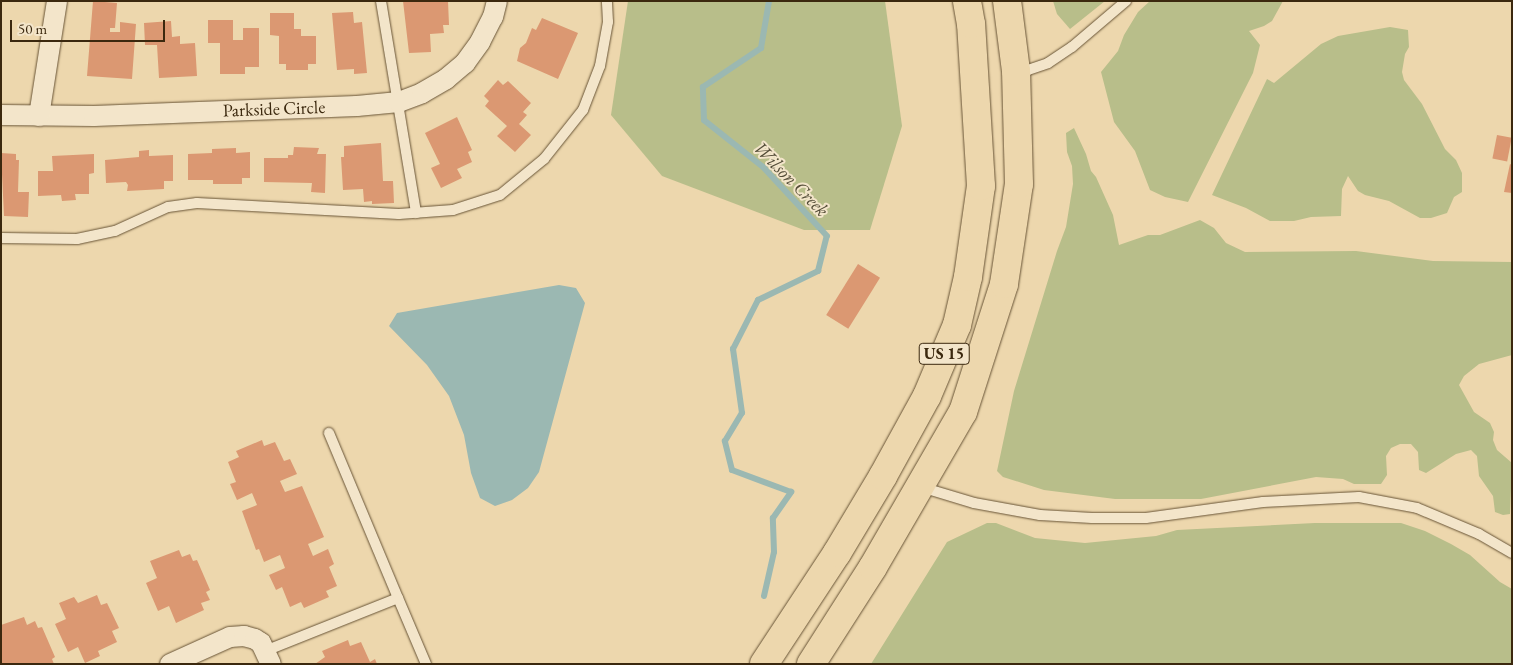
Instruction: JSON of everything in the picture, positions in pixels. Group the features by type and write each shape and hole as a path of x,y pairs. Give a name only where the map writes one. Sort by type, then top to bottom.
{"highway":[{"name":"US 15","path":"764,664 837,553 884,476 927,396 957,326 968,277 981,186 971,24 967,1"},
{"name":"US 15","path":"810,664 873,567 963,412 1004,284 1019,184 1016,71 1007,1"}],"street":[{"path":"39,116 57,1"},
{"name":"Parkside Circle","path":"1,115 94,116 357,106 399,102 422,93 446,79 465,63 480,42 493,17 497,1"},
{"path":"170,664 236,636 255,639 268,657"}],"lane":[{"path":"381,1 416,213"},
{"path":"1,238 77,239 115,231 168,207 197,203 399,214 453,210 500,195 544,159 583,110 600,66 608,22 606,1"},
{"path":"1016,71 1028,70 1048,62 1072,47 1126,1"},
{"path":"329,433 426,664"},
{"path":"920,487 974,503 1040,514 1092,518 1146,518 1263,502 1360,497 1417,508 1479,534 1512,553"},
{"path":"268,657 398,598"}],"green space":[{"path":"628,1 885,1 902,126 870,230 804,230 662,176 611,115"},
{"path":"1053,1 1105,1 1070,29 1057,14"},
{"path":"1150,1 1283,1 1272,21 1249,31 1260,45 1253,73 1188,202 1165,197 1150,190 1135,151 1114,122 1101,72 1118,51 1124,35 1138,12"},
{"path":"1390,27 1408,30 1409,47 1405,54 1402,72 1404,80 1422,104 1445,149 1456,160 1462,173 1462,192 1454,197 1447,213 1431,218 1420,218 1389,201 1365,195 1358,191 1348,176 1342,189 1341,216 1311,217 1294,221 1270,221 1246,208 1212,195 1267,79 1274,83 1321,44 1338,36"},
{"path":"1074,128 1086,154 1091,171 1096,177 1113,215 1119,245 1148,235 1160,235 1200,220 1214,228 1226,243 1245,252 1356,251 1433,261 1512,262 1512,355 1479,364 1464,376 1459,385 1474,412 1490,423 1494,432 1493,440 1497,450 1512,463 1510,514 1503,515 1495,512 1493,496 1479,476 1477,456 1471,450 1456,454 1426,473 1419,470 1418,452 1411,444 1400,444 1391,448 1386,456 1387,475 1381,484 1354,484 1343,479 1316,477 1201,499 1115,499 1044,490 1003,477 997,471 1014,391 1066,227 1073,184 1072,166 1067,152 1066,133"},
{"path":"987,523 996,523 1035,538 1085,543 1156,536 1177,530 1315,523 1401,523 1425,531 1470,555 1500,582 1512,589 1512,664 871,664 947,542"}],"water":[{"path":"559,285 576,288 585,303 539,472 528,488 512,500 495,506 480,498 471,473 464,435 449,396 427,365 389,326 397,313"}],"building":[{"path":"93,1 117,3 115,28 110,28 110,32 120,32 120,22 136,24 132,79 87,76"},
{"path":"403,1 448,1 449,25 443,25 444,33 430,34 431,52 409,53"},
{"path":"353,12 354,23 362,22 367,73 354,74 354,69 337,70 332,13"},
{"path":"270,13 294,13 294,29 301,29 301,36 316,36 316,64 308,64 308,70 286,70 286,64 279,64 279,36 270,35"},
{"path":"542,18 578,33 558,79 517,61 520,48 526,43 532,28 536,30"},
{"path":"208,20 233,20 233,40 243,40 243,28 259,28 259,67 245,67 245,74 220,74 220,43 208,43"},
{"path":"171,21 172,37 180,36 180,44 195,43 197,76 159,78 157,45 145,45 144,23"},
{"path":"498,80 503,85 508,81 531,103 523,112 527,115 519,124 531,135 515,152 497,136 507,126 485,106 489,101 484,96"},
{"path":"457,117 472,150 468,152 472,162 457,169 462,178 441,188 431,168 440,164 425,133"},
{"path":"1497,135 1512,138 1507,161 1492,159"},
{"path":"381,143 383,181 393,181 394,203 372,204 372,201 364,202 363,189 343,190 341,157 344,157 344,146"},
{"path":"294,147 319,148 317,154 326,154 325,193 311,192 312,183 264,182 264,158 288,158 288,155 293,155"},
{"path":"236,148 236,153 250,152 250,178 242,178 242,184 213,184 213,180 188,180 188,154 212,153 212,149"},
{"path":"149,150 149,156 173,155 173,181 164,181 164,189 127,191 128,185 126,182 106,183 105,160 139,157 139,151"},
{"path":"1,153 16,154 16,160 19,160 18,192 29,192 28,217 4,216"},
{"path":"94,154 94,173 89,174 89,194 75,194 76,200 62,201 61,195 38,196 38,171 53,171 52,156"},
{"path":"1510,164 1512,165 1512,193 1504,192"},
{"path":"858,264 880,278 848,329 826,315"},
{"path":"262,440 264,446 275,442 284,461 290,459 297,474 280,481 285,492 302,486 324,537 308,544 313,556 328,549 334,564 329,567 337,586 326,591 329,597 304,608 301,602 290,607 282,587 276,590 269,575 285,568 280,555 264,562 259,549 256,550 242,511 257,505 252,493 237,500 230,484 236,482 228,462 239,457 236,451"},
{"path":"179,550 182,557 190,554 193,561 197,560 210,590 206,592 210,600 201,603 204,610 176,623 169,606 158,611 146,583 157,578 150,561"},
{"path":"97,595 101,605 107,603 119,628 112,631 117,642 98,651 100,656 85,663 78,647 68,652 55,624 66,619 59,603 74,597 78,603"},
{"path":"24,617 27,625 35,621 38,628 42,627 55,657 52,659 54,664 1,664 1,625"},
{"path":"348,640 350,646 361,642 370,662 375,659 377,664 315,664 325,657 322,651"}],"waterway":[{"name":"Wilson Creek","path":"764,596 774,552 773,518 791,492 732,470 725,441 742,413 733,349 758,300 818,271 827,236 763,167 704,120 703,87 761,48 769,1"}]}
